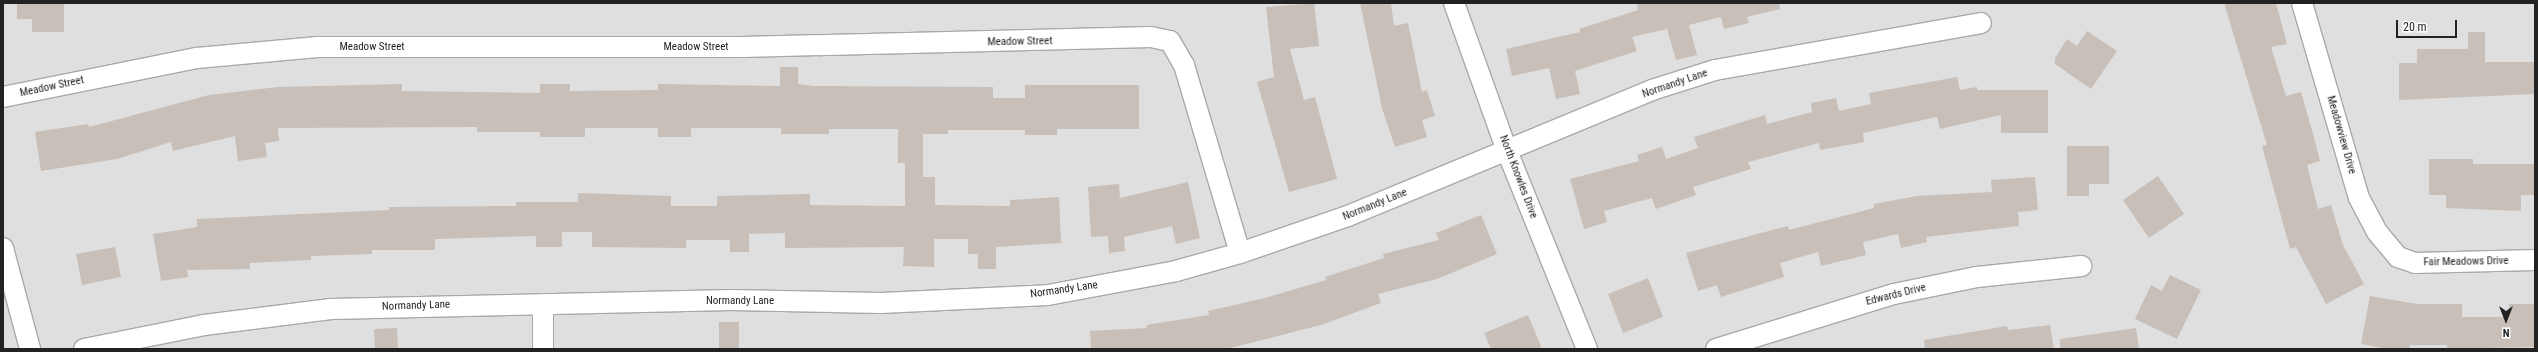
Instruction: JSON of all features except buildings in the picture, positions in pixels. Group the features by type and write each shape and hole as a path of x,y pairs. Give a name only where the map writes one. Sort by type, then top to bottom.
{"street":[{"name":"North Knowles Drive","path":"1454,3 1507,151 1586,349"},
{"name":"Meadowview Drive","path":"2302,3 2359,198 2377,232 2398,258"},
{"name":"Normandy Lane","path":"84,349 204,325 330,309 731,300 881,303 1048,295 1176,271 1240,253 1348,216 1652,90 1715,70 1981,23"},
{"name":"Meadow Street","path":"3,97 196,58 317,47 742,47 1151,38 1170,41 1184,65 1240,253"},
{"path":"3,248 30,349"},
{"name":"Fair Meadows Drive","path":"2398,258 2415,263 2535,260"},
{"name":"Edwards Drive","path":"1716,349 1894,294 1977,277 2081,266"},
{"path":"543,304 543,349"}],"shaded area":[{"path":"3,3 2535,3 2535,349 3,349"}]}
